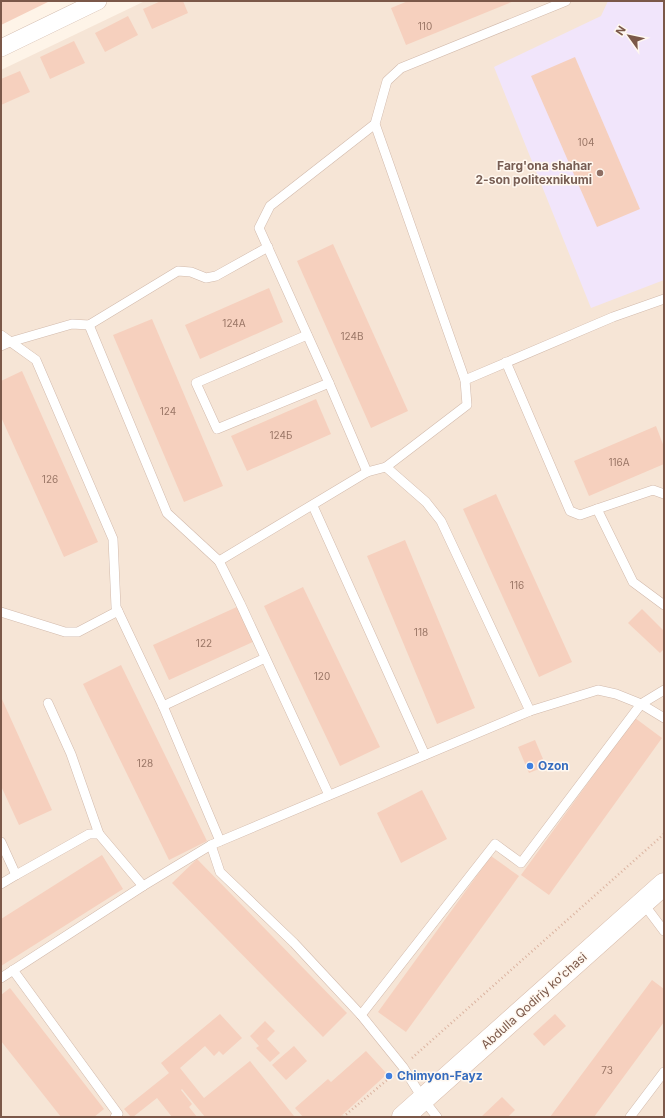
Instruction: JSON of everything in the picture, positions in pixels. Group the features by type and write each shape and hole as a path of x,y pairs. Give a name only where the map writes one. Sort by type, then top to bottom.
{"street":[{"path":"1,48 98,1"},
{"name":"Abdulla Qodiriy koʻchasi","path":"403,1117 664,884"}],"lane":[{"path":"219,561 313,506 367,472 386,467 468,405 465,380 375,124 387,81 401,68 566,1"},
{"path":"367,472 329,383 259,228 270,206 375,124"},
{"path":"1,346 72,324 89,324 178,271 191,272 206,278 216,276 268,247"},
{"path":"465,380 613,317 664,299"},
{"path":"89,324 167,513 219,561 329,795"},
{"path":"1,335 36,360 113,539 116,607 163,706 215,843 220,872 294,944 361,1015 403,1067 423,1099 437,1117"},
{"path":"307,335 196,383 217,429 329,383"},
{"path":"506,362 570,511 580,515 653,490 664,494"},
{"path":"386,467 426,502 441,521 530,711"},
{"path":"313,506 425,755"},
{"path":"597,509 633,582 664,605"},
{"path":"1,612 65,632 78,632 118,611"},
{"path":"163,706 265,658"},
{"path":"1,978 143,886 215,843 530,711 598,690 616,694 641,704 664,718"},
{"path":"361,1015 495,844 522,863 641,704 664,690"},
{"path":"48,703 71,754 100,834 143,886"},
{"path":"1,884 89,834 100,834"},
{"path":"1,842 16,875"},
{"path":"643,903 664,931"},
{"path":"13,970 118,1114 115,1117"},
{"path":"630,1117 664,1072"}],"path":[{"path":"343,1117 403,1067 664,834"}],"shaded area":[{"path":"145,1 664,1 664,1117 1,1117 1,70"},
{"name":"Farg'ona shahar 2-son politexnikumi","path":"608,1 664,1 664,280 591,308 494,67 601,16"}],"building":[{"path":"1,1 50,1 1,25"},
{"path":"161,1 183,1 188,13 152,29 143,9"},
{"path":"408,1 514,1 406,45 391,8"},
{"path":"128,16 138,35 105,52 95,33"},
{"path":"74,41 85,63 50,79 40,57"},
{"path":"575,57 640,209 597,227 531,76"},
{"path":"20,71 30,92 1,105 1,79"},
{"path":"333,244 408,411 371,428 297,261"},
{"path":"269,288 283,322 200,359 185,325"},
{"path":"152,319 223,486 184,502 113,335"},
{"path":"22,371 98,542 64,557 1,417 1,381"},
{"path":"316,399 331,434 247,471 231,436"},
{"path":"656,426 664,447 664,464 589,496 574,461"},
{"path":"496,494 572,662 539,677 463,509"},
{"path":"405,540 475,708 437,724 367,556"},
{"path":"303,587 380,747 340,766 264,606"},
{"path":"239,606 255,641 169,680 153,645"},
{"path":"642,609 664,631 664,649 660,653 628,623"},
{"path":"121,665 207,841 169,860 83,684"},
{"path":"1,697 52,810 19,825 1,786"},
{"path":"635,718 662,738 549,895 521,875"},
{"path":"535,740 546,766 529,773 518,747"},
{"path":"422,790 447,839 401,863 377,813"},
{"path":"102,855 123,889 1,966 1,919"},
{"path":"491,856 519,876 406,1032 378,1012"},
{"path":"197,859 347,1013 323,1037 172,883"},
{"path":"652,980 664,989 664,1022 594,1117 550,1117"},
{"path":"10,988 104,1109 94,1117 61,1117 1,1041 1,995"},
{"path":"220,1014 242,1038 223,1055 219,1051 214,1056 205,1046 180,1068 204,1098 250,1061 294,1116 205,1117 182,1089 181,1090 192,1104 189,1107 197,1117 172,1117 157,1098 131,1117 124,1109 169,1073 161,1063"},
{"path":"555,1014 566,1026 544,1046 533,1034"},
{"path":"265,1021 275,1031 267,1039 280,1053 270,1062 256,1048 259,1046 250,1036"},
{"path":"294,1046 307,1061 286,1080 272,1065"},
{"path":"366,1051 387,1074 340,1117 303,1117 295,1108 328,1079 331,1082"},
{"path":"502,1097 515,1110 508,1117 481,1117"}],"place":[{"name":"Farg'ona shahar 2-son politexnikumi","path":"600,173"},
{"name":"Ozon","path":"530,766"},
{"name":"Chimyon-Fayz","path":"389,1076"}]}
